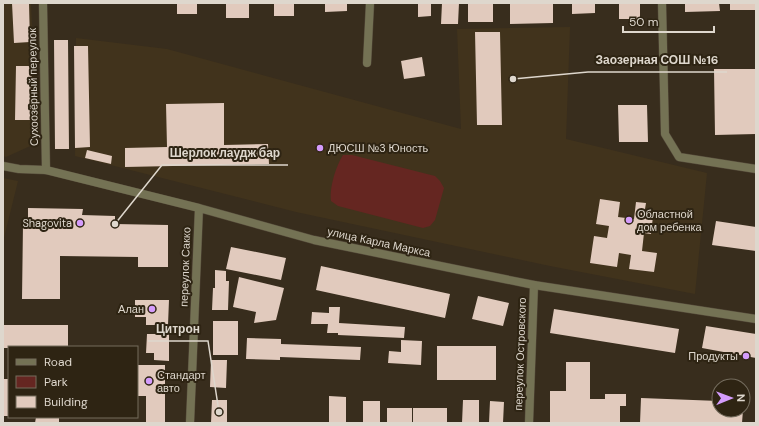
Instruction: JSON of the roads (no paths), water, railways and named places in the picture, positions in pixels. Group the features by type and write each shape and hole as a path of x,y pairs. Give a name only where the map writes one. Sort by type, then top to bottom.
{"street":[{"name":"Сухоозёрный переулок","path":"43,3 46,170"},
{"path":"367,63 370,3"},
{"path":"662,3 665,134 679,157 756,168"},
{"name":"улица Карла Маркса","path":"3,166 19,169 46,170 199,208 314,240 534,285 756,319"},
{"name":"переулок Сакко","path":"190,423 199,208"},
{"name":"переулок Островского","path":"529,423 534,285"}],"place":[{"name":"Заозерная СОШ №16","path":"513,79"},
{"name":"ДЮСШ №3 Юность","path":"320,148"},
{"name":"Областной дом ребенка","path":"629,220"},
{"name":"Shagovita","path":"80,223"},
{"name":"Шерлок лаудж бар","path":"115,224"},
{"name":"Алан","path":"152,309"},
{"name":"Продукты","path":"746,356"},
{"name":"Стандарт авто","path":"149,381"},
{"name":"Цитрон","path":"219,412"}]}
